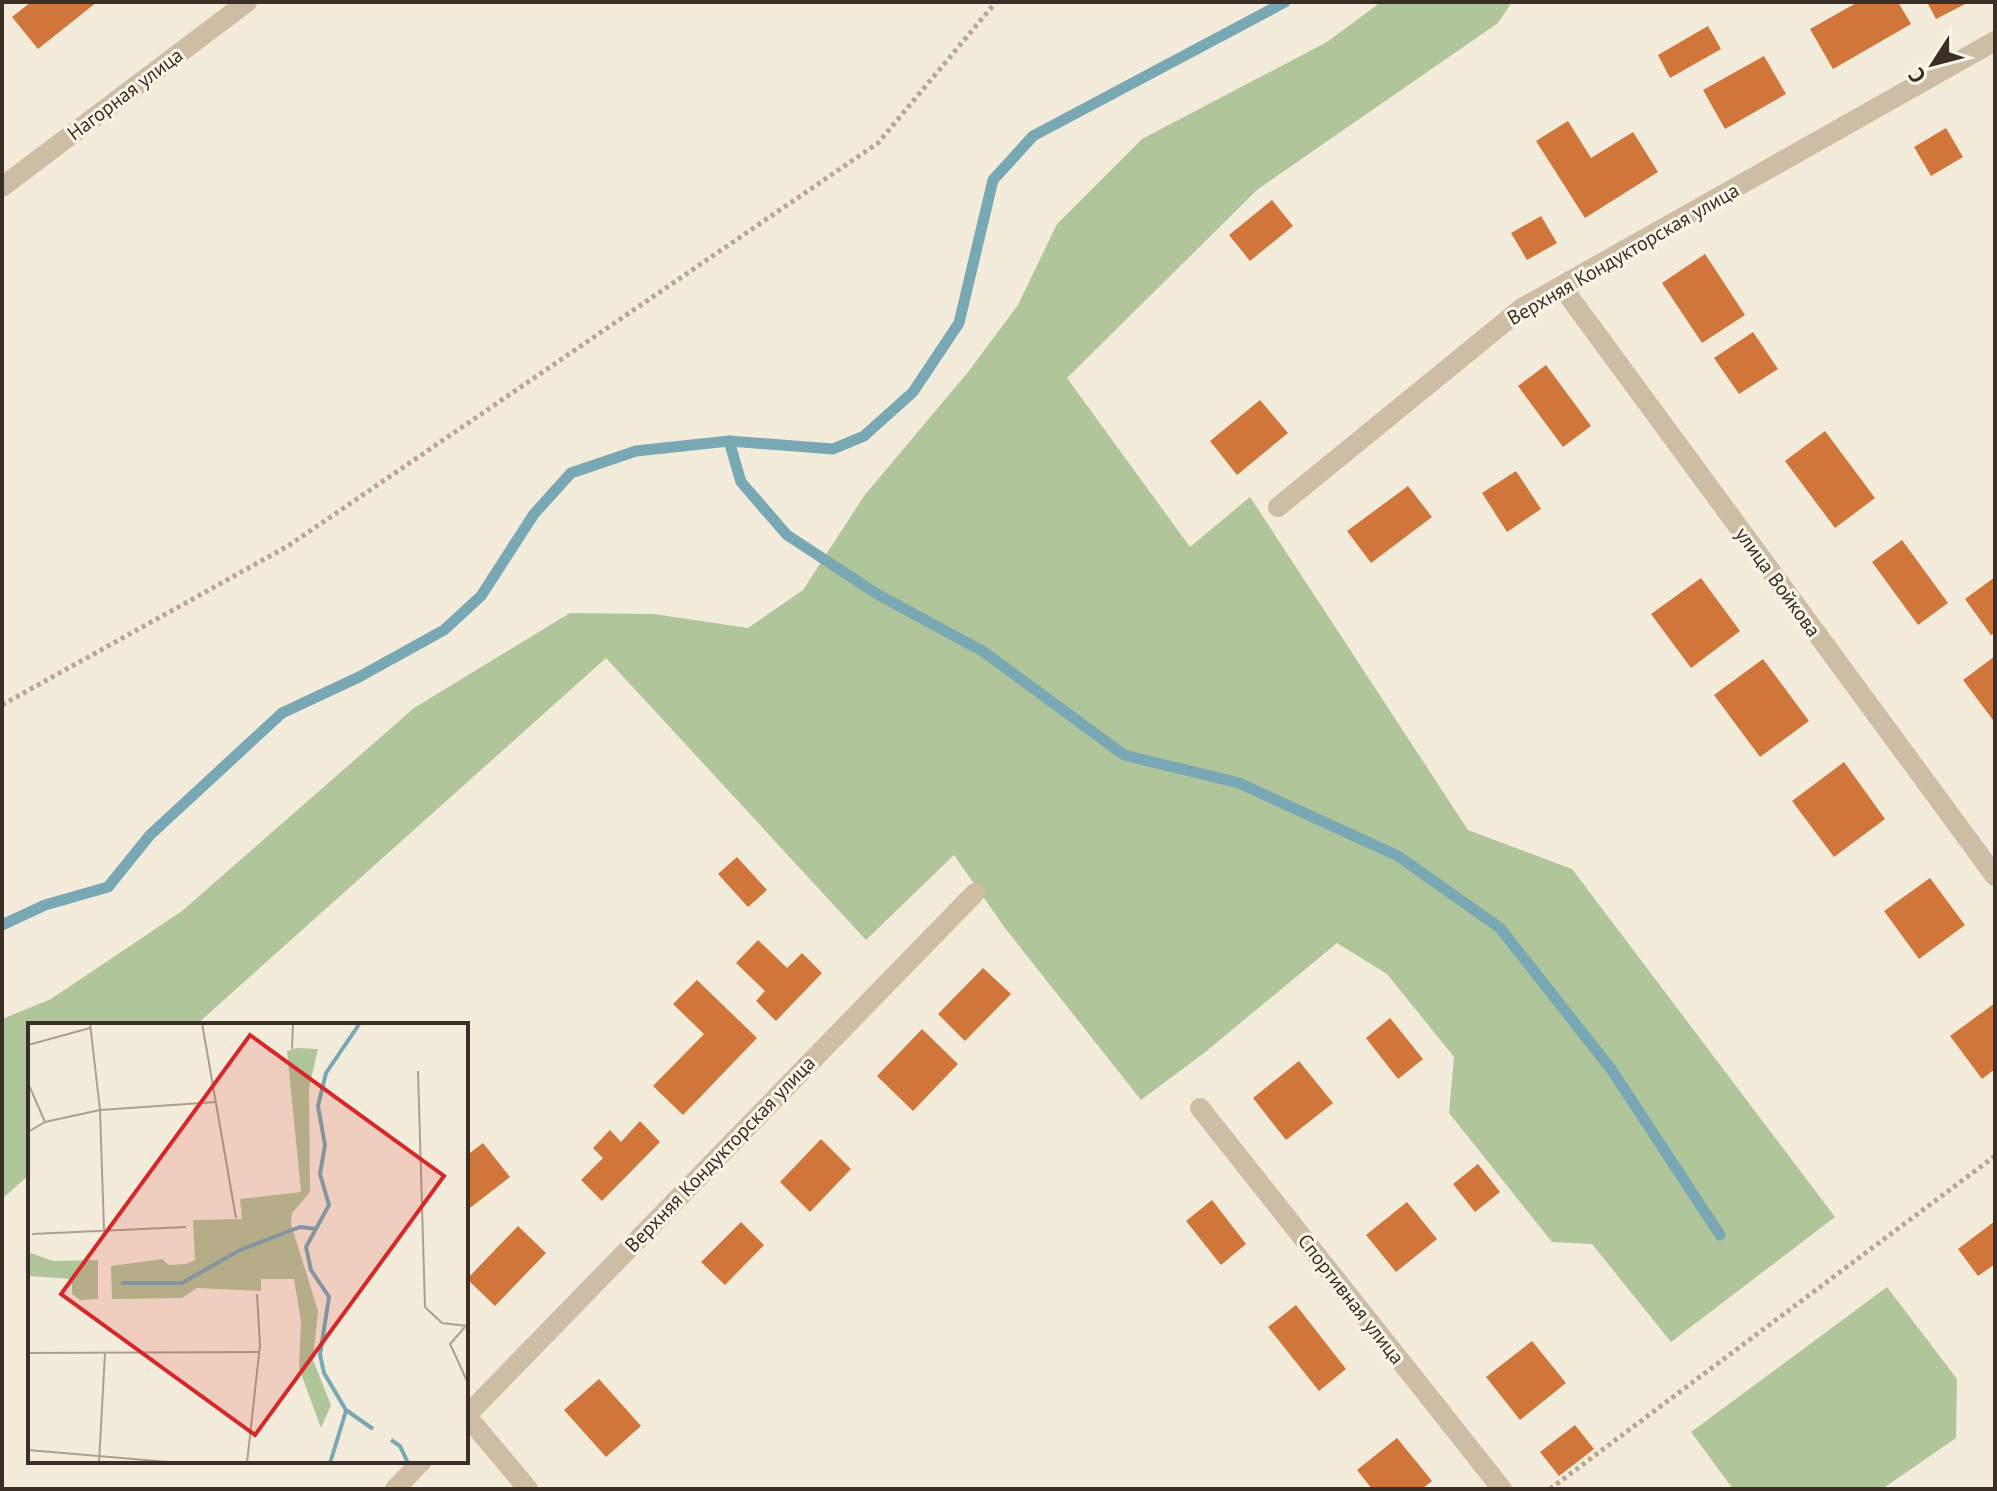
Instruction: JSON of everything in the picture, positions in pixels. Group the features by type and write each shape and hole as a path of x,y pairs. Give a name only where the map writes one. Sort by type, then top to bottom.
{"street":[{"name":"Нагорная улица","path":"2,187 247,2"},
{"name":"Верхняя Кондукторская улица","path":"1278,507 1522,308 1995,41"},
{"name":"улица Войкова","path":"1562,287 1995,876"},
{"name":"Верхняя Кондукторская улица","path":"468,1414 975,893"},
{"name":"Спортивная улица","path":"1200,1108 1502,1489"},
{"path":"468,1418 528,1489"},
{"path":"395,1489 420,1463"}],"path":[{"path":"2,705 288,546 878,143 996,2"},
{"path":"1550,1489 1995,1156"}],"green space":[{"path":"1381,2 1512,2 1498,23 1258,189 1067,378 1190,547 1250,497 1468,830 1572,869 1835,1217 1671,1342 1592,1244 1552,1242 1449,1113 1454,1057 1387,974 1337,943 1204,1053 1141,1100 1005,928 954,855 866,940 606,658 198,1023 28,1023 28,1176 2,1199 2,1019 51,999 182,911 414,708 570,613 654,614 748,628 803,590 864,496 968,372 1018,305 1057,224 1142,139 1327,42"},
{"path":"1887,1287 1957,1379 1956,1438 1882,1489 1733,1489 1691,1432"}],"building":[{"path":"31,2 97,2 38,49 12,17"},
{"path":"1858,2 1898,2 1911,24 1833,69 1810,29"},
{"path":"1927,2 1969,2 1936,19"},
{"path":"1708,26 1721,49 1670,78 1658,55"},
{"path":"1764,56 1786,94 1725,129 1703,90"},
{"path":"1568,121 1591,158 1633,132 1658,172 1585,218 1536,141"},
{"path":"1946,128 1963,157 1931,176 1914,147"},
{"path":"1272,200 1293,226 1250,261 1229,235"},
{"path":"1541,216 1557,243 1527,260 1511,233"},
{"path":"1705,254 1745,315 1702,343 1662,283"},
{"path":"1753,332 1778,369 1739,394 1714,358"},
{"path":"1546,365 1591,426 1563,447 1518,386"},
{"path":"1260,400 1288,433 1237,475 1210,441"},
{"path":"1825,431 1875,498 1835,528 1785,461"},
{"path":"1516,471 1541,509 1507,532 1482,493"},
{"path":"1408,486 1432,517 1371,563 1347,531"},
{"path":"1902,540 1948,603 1918,625 1872,562"},
{"path":"1995,577 1995,633 1991,635 1965,599"},
{"path":"1701,578 1740,631 1691,668 1651,614"},
{"path":"1995,656 1995,718 1993,720 1963,680"},
{"path":"1763,659 1809,721 1760,757 1714,695"},
{"path":"1844,762 1885,819 1834,857 1792,801"},
{"path":"737,857 767,890 748,907 718,874"},
{"path":"1930,878 1965,925 1919,959 1884,911"},
{"path":"758,940 787,968 802,953 822,973 776,1021 756,1001 765,991 736,963"},
{"path":"983,968 1011,994 965,1041 938,1014"},
{"path":"697,980 757,1038 683,1115 653,1086 704,1034 673,1004"},
{"path":"1995,1003 1995,1069 1982,1079 1950,1036"},
{"path":"1390,1018 1423,1059 1398,1079 1366,1038"},
{"path":"922,1029 958,1064 913,1111 877,1076"},
{"path":"1299,1061 1333,1103 1286,1140 1253,1098"},
{"path":"640,1121 660,1142 602,1201 581,1180 603,1158 593,1148 610,1130 621,1142"},
{"path":"821,1139 851,1169 810,1212 780,1182"},
{"path":"483,1143 510,1177 468,1209 468,1154"},
{"path":"1478,1164 1500,1192 1475,1212 1453,1184"},
{"path":"1212,1200 1246,1244 1221,1265 1186,1221"},
{"path":"1407,1202 1437,1239 1396,1272 1366,1235"},
{"path":"1995,1221 1995,1264 1978,1276 1958,1249"},
{"path":"741,1222 764,1245 725,1285 701,1262"},
{"path":"518,1226 546,1253 495,1306 468,1278"},
{"path":"1296,1305 1346,1369 1319,1391 1268,1327"},
{"path":"1532,1341 1566,1383 1520,1420 1486,1377"},
{"path":"599,1379 641,1426 606,1457 564,1410"},
{"path":"1575,1425 1594,1449 1559,1476 1540,1452"},
{"path":"1397,1438 1432,1481 1422,1489 1372,1489 1357,1470"}],"waterway":[{"path":"2,925 45,905 108,887 150,835 282,713 359,677 444,630 481,596 534,514 571,473 636,451 729,441 833,449 864,436 913,392 959,323 993,180 1033,136 1285,2"},
{"path":"729,441 741,482 787,535 877,594 984,652 1124,755 1239,783 1398,856 1500,928 1611,1069 1720,1235"}]}
